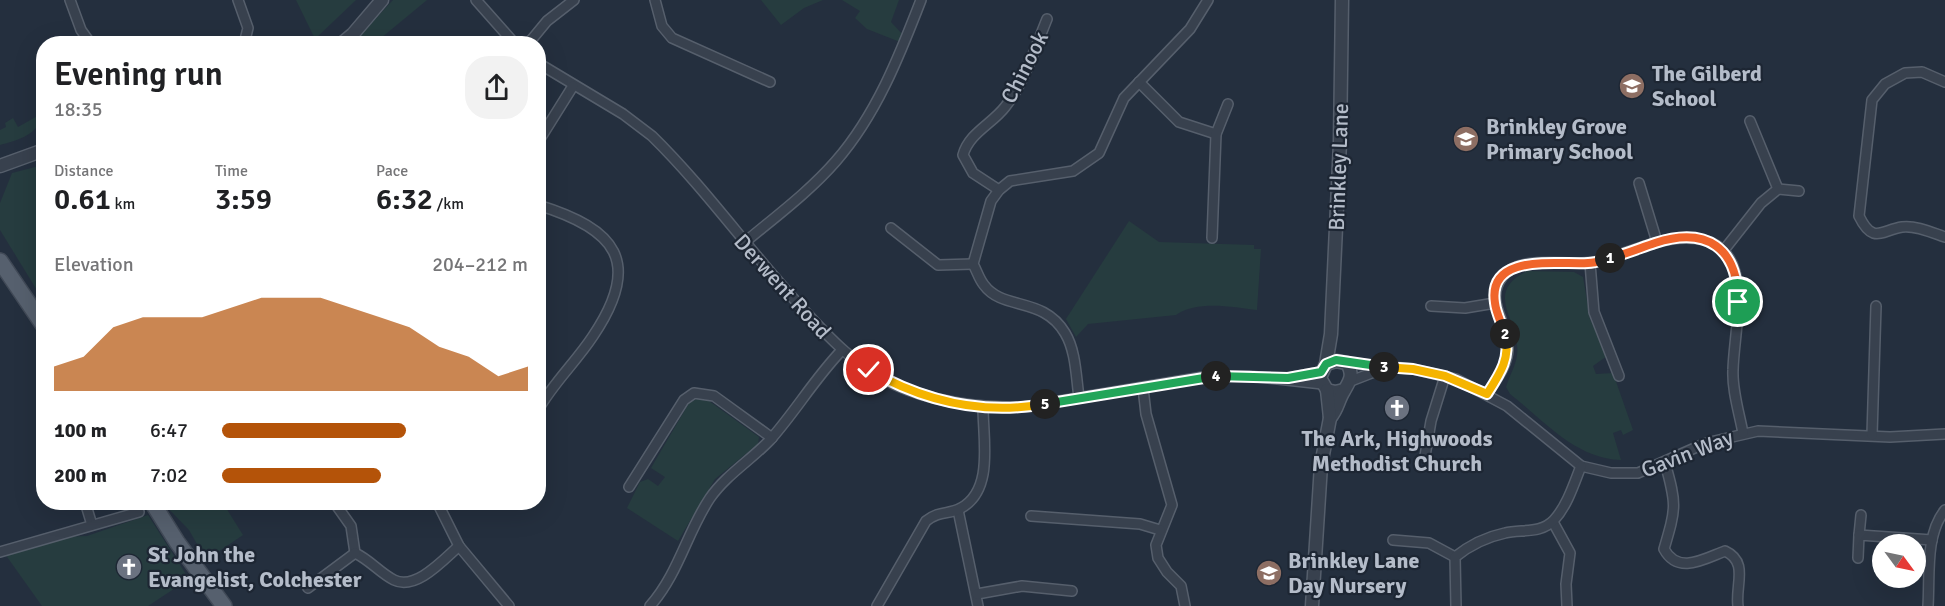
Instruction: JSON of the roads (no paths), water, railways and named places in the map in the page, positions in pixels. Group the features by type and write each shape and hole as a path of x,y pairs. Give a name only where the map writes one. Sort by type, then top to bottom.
{"main road":[{"path":"0,261 36,314"},
{"path":"157,510 177,543 224,606"}],"street":[{"path":"70,0 85,36"},
{"path":"238,0 248,28 246,36"},
{"path":"350,36 382,0"},
{"path":"476,0 508,36"},
{"path":"535,36 547,21 574,0"},
{"path":"655,0 662,26 672,38 770,82"},
{"path":"744,243 819,179 844,151 876,104 921,0"},
{"path":"1078,397 1072,350 1066,334 1053,317 1035,307 999,298 984,286 974,264 991,201 1010,181 1073,171 1099,153 1124,98 1190,29 1208,0"},
{"name":"Brinkley Lane","path":"1312,606 1321,465 1330,418 1324,377 1331,334 1340,166 1342,0"},
{"name":"Chinook","path":"999,190 973,173 963,155 965,147 970,139 1006,106 1017,87 1047,19"},
{"name":"Derwent Road","path":"546,68 623,114 652,136 744,243 842,350 869,370 907,390 941,400 982,407 1024,407 1209,376 1324,377"},
{"path":"1945,82 1922,72 1905,73 1885,84 1872,100 1858,216 1872,232 1884,235 1903,227 1945,237"},
{"path":"1139,82 1179,122 1196,130 1216,134"},
{"path":"546,129 573,86"},
{"path":"1212,238 1216,134 1228,104"},
{"path":"1750,121 1778,189"},
{"path":"0,166 36,152"},
{"path":"0,157 16,158"},
{"path":"1639,183 1657,242"},
{"path":"1724,250 1761,203 1778,189 1799,191"},
{"path":"546,208 598,232 612,247 620,268 617,287 600,325 546,399"},
{"path":"891,228 938,265 974,264"},
{"path":"1487,394 1507,359 1509,347 1495,303 1498,282 1514,266 1590,263 1629,253 1657,242 1686,238 1705,241 1724,250 1736,271 1738,284 1732,373 1743,433"},
{"path":"1590,263 1594,312 1618,376"},
{"path":"1431,306 1465,308 1495,303"},
{"path":"1872,435 1876,306"},
{"name":"Brinkley Lane","path":"1330,418 1339,408 1351,371 1344,362 1331,334"},
{"path":"650,606 682,559 705,506 715,490 772,438 806,391 842,350"},
{"path":"1344,362 1324,377 1335,392 1387,368"},
{"name":"Gavin Way","path":"1344,362 1413,369 1445,376 1487,394 1507,406 1581,466 1597,471 1633,474 1665,463 1706,443 1743,433 1783,430 1817,434 1945,435"},
{"path":"1425,456 1431,421 1445,376"},
{"path":"1143,388 1146,414 1172,505 1169,517 1160,530 1156,545 1158,558 1167,572 1181,586 1185,606"},
{"path":"629,487 684,400 694,393 714,396 772,438"},
{"path":"876,606 926,521 937,513 958,510 975,498 983,477 982,407"},
{"path":"1665,463 1675,497 1675,511 1665,549 1668,557 1677,563 1688,565 1725,551 1735,556 1740,563 1738,606"},
{"path":"1455,557 1470,544 1506,532 1536,530 1553,522 1564,505 1581,466"},
{"path":"87,510 92,525"},
{"path":"340,510 351,526 355,553"},
{"path":"441,510 459,546 509,606"},
{"path":"958,510 978,606"},
{"path":"1928,606 1932,540 1938,518 1945,510"},
{"path":"0,552 139,512"},
{"path":"1858,558 1862,515"},
{"path":"1031,516 1140,524 1160,530"},
{"path":"1553,522 1570,553 1566,584 1567,606"},
{"path":"1859,535 1932,540"},
{"path":"1393,540 1429,543 1455,557"},
{"path":"355,553 367,559 393,580 404,584 416,579 459,546"},
{"path":"308,588 355,553"},
{"path":"1455,557 1456,606"},
{"path":"977,594 1022,586 1072,591"}],"place":[{"name":"The Gilberd School","path":"1632,86"},
{"name":"Brinkley Grove Primary School","path":"1466,139"},
{"name":"The Ark, Highwoods Methodist Church","path":"1397,408"},
{"name":"St John the Evangelist, Colchester","path":"129,567"},
{"name":"Brinkley Lane Day Nursery","path":"1269,573"}]}
